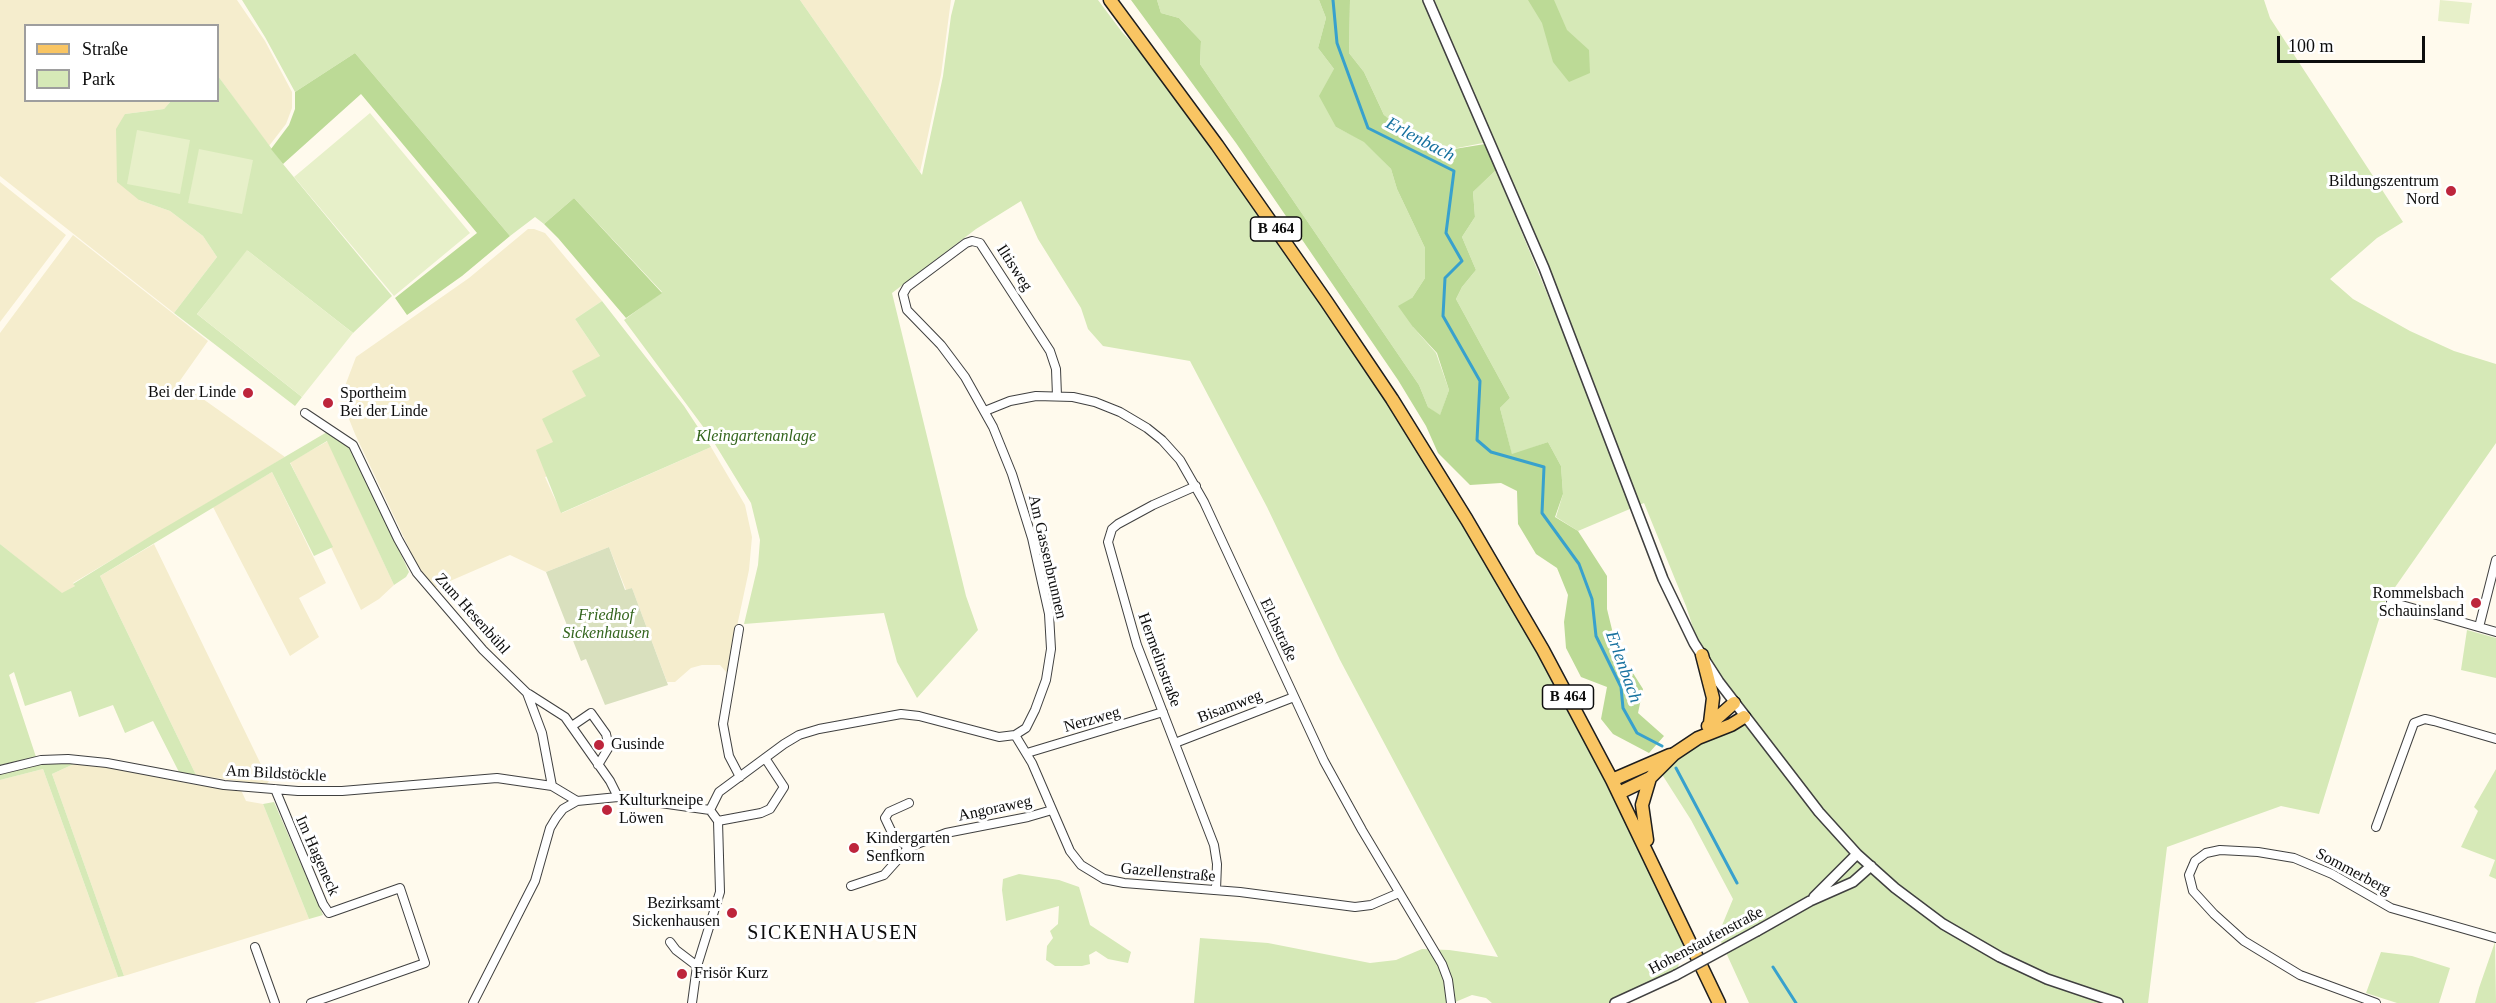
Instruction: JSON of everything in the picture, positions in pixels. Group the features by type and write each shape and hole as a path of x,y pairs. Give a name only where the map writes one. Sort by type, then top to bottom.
{"main road":[{"name":"B 464","path":"1110,0 1284,240 1392,399 1509,591 1612,780 1652,859 1719,1003"},
{"path":"1702,655 1713,698 1710,723"},
{"path":"1698,738 1710,723 1734,703"},
{"path":"1618,793 1650,778 1674,754 1698,738 1731,725 1744,717"},
{"path":"1612,780 1674,754"},
{"path":"1650,778 1642,805 1652,859"}],"street":[{"path":"1428,0 1544,268 1663,579 1702,655 1734,703 1811,803 1857,854 1918,906 1969,940 2032,972 2118,1003"},
{"name":"Iltisweg","path":"903,294 913,280 961,246 972,241 980,243 1050,351 1056,369 1057,396"},
{"name":"Am Gassenbrunnen","path":"903,294 907,310 954,361 985,411 1006,458 1026,517 1042,581 1051,632 1049,667 1042,694 1029,724 1015,735"},
{"name":"Elchstraße","path":"985,411 1024,398 1057,396 1084,399 1107,406 1147,428 1174,453 1196,486 1328,767 1442,964 1448,981 1451,1003"},
{"name":"Zum Hesenbühl","path":"305,413 353,445 417,573 483,650 527,693 543,733 552,786"},
{"name":"Hermelinstraße","path":"1196,486 1118,524 1112,529 1108,542 1137,645 1214,845 1217,864 1216,890"},
{"path":"2479,627 2496,560"},
{"path":"2391,602 2496,632"},
{"path":"739,629 723,724 729,756 740,777"},
{"path":"527,693 559,712 572,726 615,789 618,797"},
{"name":"Bisamweg","path":"1175,743 1294,697"},
{"name":"Nerzweg","path":"1027,753 1163,712"},
{"path":"572,726 591,713 601,727 609,740 609,747 598,765"},
{"path":"710,810 719,792 765,758 806,732 893,714 919,716 999,737 1015,735"},
{"path":"2376,827 2414,723 2425,719 2496,739"},
{"name":"Gazellenstraße","path":"1015,735 1027,753 1070,851 1081,865 1095,875 1124,883 1216,890 1355,907 1371,905 1400,893"},
{"path":"718,821 761,813 770,809 784,787 765,758"},
{"name":"Am Bildstöckle","path":"0,770 41,760 81,759 208,783 275,789 342,791 497,778 552,786"},
{"path":"552,786 573,803"},
{"name":"Im Hageneck","path":"275,789 323,904 329,913 400,888 425,963 311,1003"},
{"path":"473,1003 531,888 550,828 563,809 573,803 618,797 710,810 718,821 720,892 697,966 692,1003"},
{"path":"909,803 890,812 885,820 895,839 909,847"},
{"name":"Angoraweg","path":"851,886 884,875 909,847 946,833 1052,810"},
{"name":"Sommerberg","path":"2376,1003 2300,975 2244,941 2214,915 2193,891 2190,875 2195,861 2206,853 2220,850 2247,850 2294,858 2332,874 2391,908 2496,938"},
{"name":"Hohenstaufenstraße","path":"1810,901 1857,854"},
{"name":"Hohenstaufenstraße","path":"1615,1003 1676,975 1810,901 1853,882 1871,866"},
{"path":"670,942 676,950 697,966"},
{"path":"255,947 275,1003"}],"shaded area":[{"path":"0,0 237,0 265,41 292,92 292,108 286,124 269,146 219,77 219,24 24,24 24,102 170,102 164,109 125,114 139,200 170,211 203,236 217,257 174,313 0,176"},
{"path":"800,0 951,0 941,75 920,172"},
{"path":"0,182 66,235 0,322"},
{"path":"528,229 545,233 602,301 575,319 600,356 586,396 553,442 548,476 545,477 553,495 562,513 711,447 745,505 752,537 749,570 727,673 720,665 702,665 691,668 675,682 667,682 632,588 626,590 609,547 546,572 510,555 434,588 417,565 355,434 347,414 345,386 356,357 469,278"},
{"path":"73,235 208,341 179,382 285,457 73,583 75,586 62,594 0,544 0,333"},
{"path":"328,441 394,585 379,599 361,610 290,462"},
{"path":"272,472 326,583 299,598 319,637 290,656 213,507"},
{"path":"154,544 269,781 266,785 196,775 100,576"},
{"path":"76,763 99,765 197,785 241,790 246,801 263,804 309,919 124,976 52,774"},
{"path":"43,769 118,977 34,1003 0,1003 0,780"}],"green space":[{"name":"Kleingartenanlage","path":"242,0 800,0 922,175 943,76 955,0 1098,0 1122,32 1179,93 1467,520 1687,932 1676,975 1615,1003 1492,1003 1486,998 1472,995 1453,1003 1194,1003 1200,938 1268,943 1370,963 1396,960 1422,949 1449,950 1498,957 1340,660 1267,507 1190,361 1103,346 1088,329 1081,308 1038,239 1021,201 976,229 892,293 966,596 978,630 917,698 897,662 884,613 744,624 758,565 760,540 751,503 710,436 624,320 662,292 574,198 544,224 535,217 510,236 355,53 295,92"},
{"path":"1131,0 1157,0 1161,13 1179,18 1201,41 1200,64 1419,385 1428,407 1440,415 1449,390 1437,353 1413,327 1398,306 1412,298 1425,278 1425,248 1397,189 1391,169 1364,142 1336,127 1319,96 1334,69 1318,48 1326,18 1319,0 1350,0 1349,53 1364,72 1384,115 1414,142 1442,151 1485,144 1496,170 1473,192 1475,217 1462,237 1476,270 1462,287 1456,299 1510,398 1500,408 1512,454 1548,442 1561,466 1563,494 1555,517 1578,531 1607,576 1607,609 1616,646 1643,689 1638,713 1664,736 1649,753 1613,734 1601,719 1607,687 1581,677 1566,648 1564,622 1568,595 1557,568 1536,554 1518,524 1517,491 1501,483 1470,485 1438,453 1426,426 1398,380 1236,143"},
{"path":"1157,0 1319,0 1326,18 1318,48 1334,69 1336,127 1364,141 1391,169 1397,189 1425,248 1425,278 1412,298 1413,327 1436,353 1449,390 1440,416 1428,407 1419,385 1200,64 1201,41 1179,18 1161,13"},
{"path":"1350,0 2264,0 2270,18 2403,222 2377,238 2330,279 2353,299 2410,331 2454,351 2496,364 2496,443 2384,603 2319,814 2281,806 2167,847 2148,1003 1749,1003 1718,935 1733,899 1691,820 1656,765 1744,717 1702,655 1686,606 1644,503 1578,531 1556,517 1563,494 1561,466 1548,442 1512,455 1500,408 1510,398 1456,299 1462,287 1476,270 1462,237 1475,217 1473,192 1496,170 1598,417 1606,413 1493,141 1442,151 1414,142 1385,117 1364,72 1349,53"},
{"path":"1528,0 1554,0 1567,30 1589,50 1590,73 1569,82 1553,62 1542,23"},
{"path":"2440,0 2472,3 2469,24 2438,21"},
{"path":"355,53 510,236 462,276 407,315 395,298 477,233 361,94 283,164 271,149 289,125 295,109 295,92"},
{"path":"219,77 283,164 392,296 353,333 248,251 197,314 302,397 295,406 174,313 217,257 203,236 170,211 139,200 117,182 116,129 125,114 164,109 170,102 219,102"},
{"path":"370,113 470,233 394,296 294,177"},
{"path":"137,130 190,140 180,194 127,184"},
{"path":"199,149 253,160 242,214 188,203"},
{"path":"574,198 662,293 626,318 544,224"},
{"path":"247,250 353,333 302,397 197,314"},
{"path":"602,301 684,406 711,447 561,513 536,450 553,442 542,419 586,396 572,371 600,356 575,319"},
{"path":"327,432 351,448 409,572 406,577 394,585 327,441 290,463 333,547 314,556 272,472 100,576 196,775 179,772 153,721 125,733 113,705 79,717 71,691 25,706 14,672 9,675 36,757 0,765 0,544 62,593 154,534"},
{"name":"Friedhof Sickenhausen","path":"609,547 625,590 632,588 668,685 605,705 586,659 581,661 546,572"},
{"path":"2467,630 2496,638 2496,678 2461,670"},
{"path":"51,762 76,763 52,774 124,976 118,977 43,769 0,780 0,773"},
{"path":"2496,769 2496,879 2489,876 2495,860 2461,847 2478,811 2474,807"},
{"path":"274,802 323,915 309,919 263,804"},
{"path":"1019,874 1059,880 1079,887 1090,925 1131,952 1128,963 1108,959 1096,951 1089,955 1090,964 1082,966 1055,966 1046,960 1047,946 1053,938 1050,931 1058,924 1059,906 1006,921 1003,879"},
{"path":"2495,942 2496,1003 2475,1003 2479,988"},
{"path":"2381,952 2412,956 2450,968 2439,1003 2397,1003 2366,993"}],"waterway":[{"name":"Erlenbach","path":"1333,0 1337,43 1368,128 1454,171 1446,233 1462,261 1445,278 1443,316 1480,381 1477,440 1491,452 1544,467 1542,513 1579,564 1592,599 1596,636 1621,687 1623,708 1637,733 1662,746"},
{"name":"Erlenbach","path":"1676,768 1737,883"},
{"name":"Erlenbach","path":"1773,967 1796,1003"}],"place":[{"name":"Bildungszentrum Nord","path":"2451,191"},
{"name":"Bei der Linde","path":"248,393"},
{"name":"Sportheim Bei der Linde","path":"328,403"},
{"name":"Rommelsbach Schauinsland","path":"2476,603"},
{"name":"Gusinde","path":"599,745"},
{"name":"Kulturkneipe Löwen","path":"607,810"},
{"name":"Kindergarten Senfkorn","path":"854,848"},
{"name":"Bezirksamt Sickenhausen","path":"732,913"},
{"name":"Frisör Kurz","path":"682,974"}],"district":[{"name":"SICKENHAUSEN","path":"833,934"}]}
